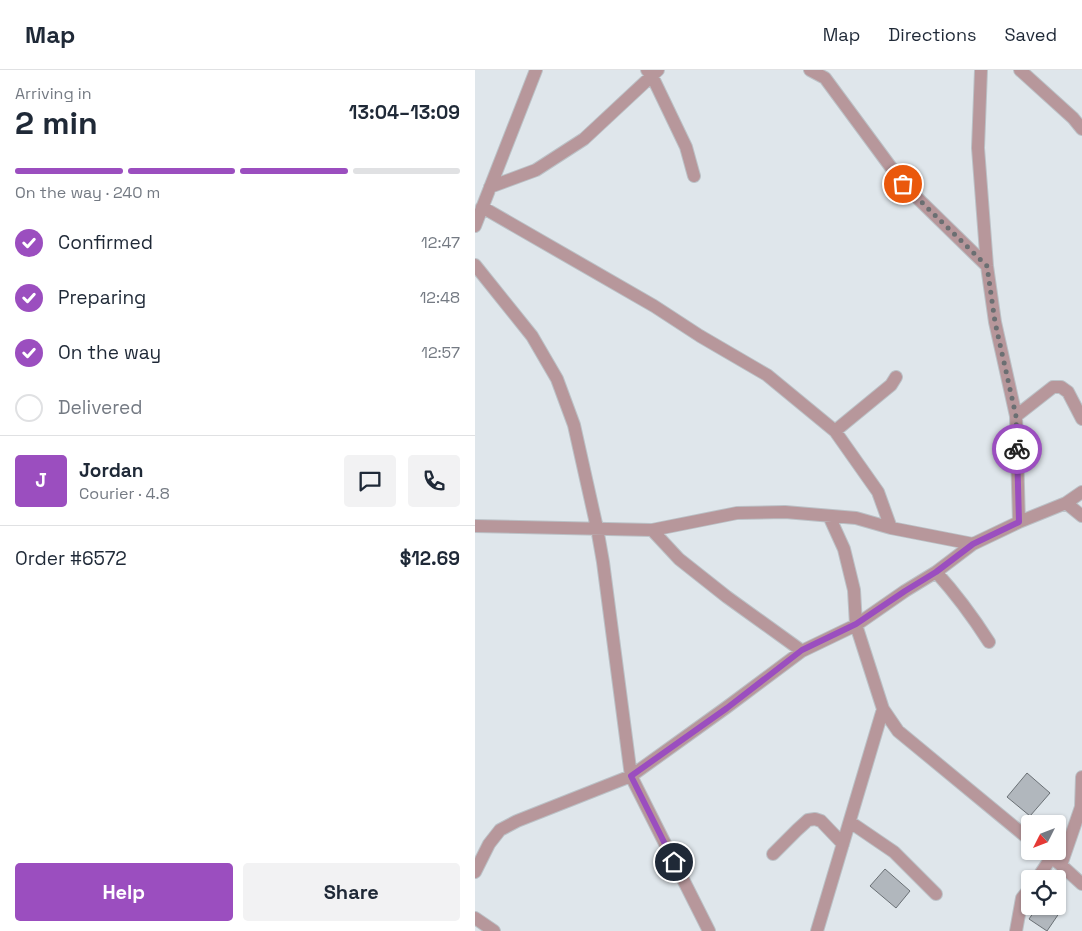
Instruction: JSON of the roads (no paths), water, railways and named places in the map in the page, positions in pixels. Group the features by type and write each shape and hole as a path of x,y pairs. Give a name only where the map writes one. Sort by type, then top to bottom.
{"street":[{"path":"475,226 536,70"},
{"path":"809,70 825,78 903,184 987,266"},
{"path":"981,70 978,148 987,266 995,322 1016,416 1019,522"},
{"path":"1019,70 1078,114 1082,129"},
{"path":"490,187 536,170 584,139 652,72 686,147 694,176"},
{"path":"482,206 654,306 700,336 767,375 835,431 878,492 891,528"},
{"path":"475,265 532,336 557,379 574,425 603,562 631,776 709,931"},
{"path":"835,431 891,385 896,377"},
{"path":"1016,416 1053,387 1061,387 1068,392 1082,419"},
{"path":"475,872 489,844 500,830 517,821 631,776 727,708 802,650 856,624 936,572 973,544 1019,522 1066,503 1082,492"},
{"path":"1066,503 1082,516"},
{"path":"475,526 652,530 737,513 785,512 855,518 891,528 973,544"},
{"path":"829,516 844,549 854,590 856,624 883,709 898,731 1021,833"},
{"path":"652,530 679,559 727,597 802,650"},
{"path":"936,572 973,617 989,642"},
{"path":"817,931 883,709"},
{"path":"1066,833 1081,807 1082,777"},
{"path":"773,854 808,820 815,819 821,822 843,844"},
{"path":"850,822 894,852 936,894"},
{"path":"1054,860 1082,884"},
{"path":"1016,931 1021,904"},
{"path":"475,918 494,931"}]}
